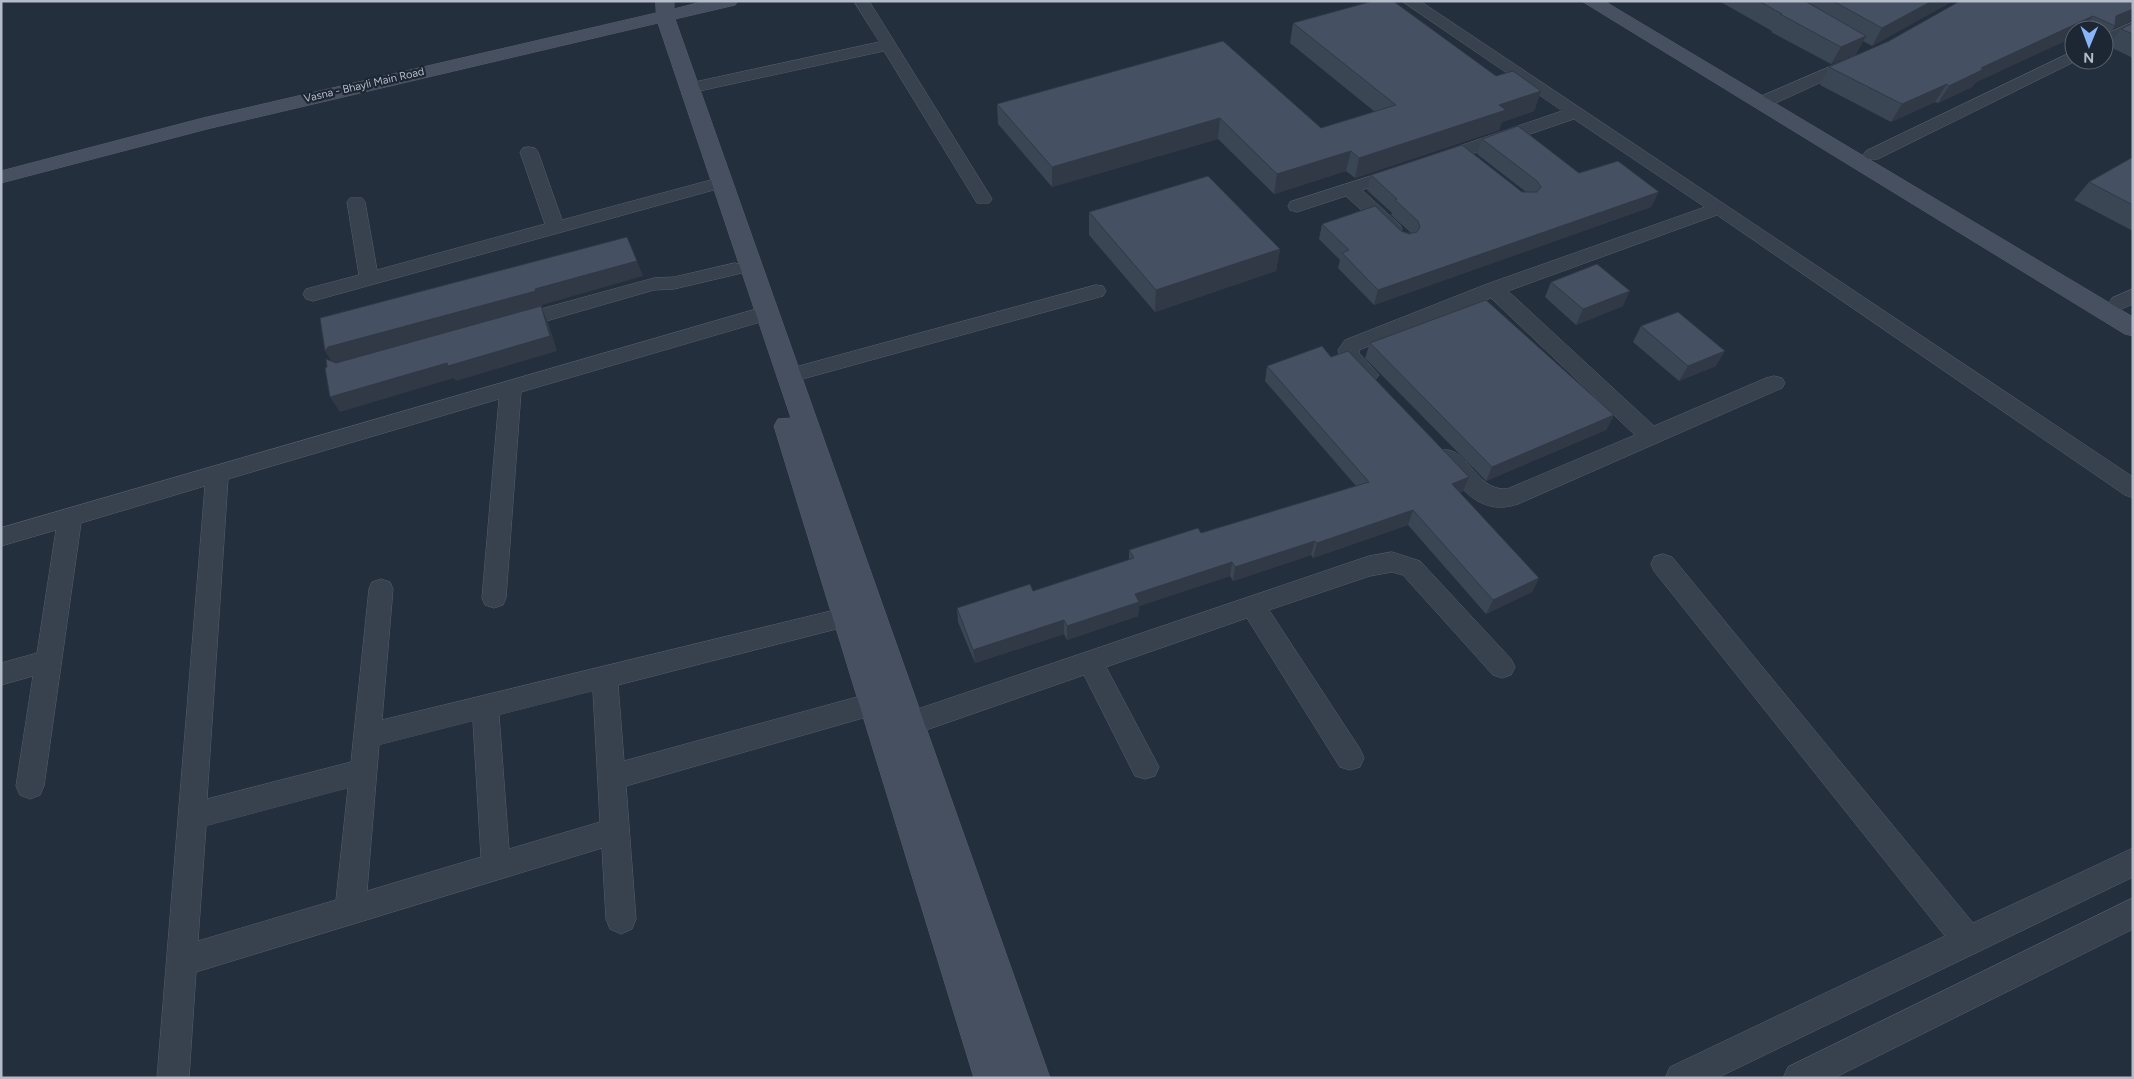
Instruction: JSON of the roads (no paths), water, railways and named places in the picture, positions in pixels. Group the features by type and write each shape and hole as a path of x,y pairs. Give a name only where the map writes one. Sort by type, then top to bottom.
{"main road":[{"name":"Vasna - Bhayli Main Road","path":"1,164 202,111 659,7 729,1"},
{"path":"1591,1 1767,100 1872,155 2128,303"},
{"path":"1609,1 2133,328"},
{"name":"Vasna - Bhayli Main Road","path":"1,178 659,7"},
{"path":"659,7 690,88 733,265 760,316 788,376 1031,1078"},
{"path":"659,7 714,185 760,316 847,617 994,1078"}],"street":[{"path":"861,1 983,200"},
{"path":"1409,1 1719,208 2133,489"},
{"path":"2114,36 2133,27"},
{"path":"690,88 888,45"},
{"path":"1767,100 1864,49"},
{"path":"1872,155 2064,61"},
{"path":"1297,206 1576,112"},
{"path":"1460,151 1474,163"},
{"path":"530,152 556,228"},
{"path":"313,294 714,185"},
{"path":"1349,188 1405,241"},
{"path":"356,202 370,278"},
{"path":"1384,392 1349,356 1348,350 1352,345 1494,288 1719,208"},
{"path":"500,326 654,284 674,283 733,265"},
{"path":"1494,288 1651,437"},
{"path":"788,376 1096,291"},
{"path":"1,537 760,316"},
{"path":"1432,442 1480,492 1494,499 1510,498 1774,383"},
{"path":"494,598 511,389"},
{"path":"172,1078 218,474"},
{"path":"30,786 70,517"},
{"path":"909,724 1369,566 1392,562 1412,568 1502,667"},
{"path":"1663,564 1968,940"},
{"path":"350,910 381,589"},
{"path":"1253,606 1350,758"},
{"path":"366,736 847,617"},
{"path":"1,674 49,660"},
{"path":"1090,662 1145,767"},
{"path":"605,678 621,919"},
{"path":"612,777 875,704"},
{"path":"485,707 496,866"},
{"path":"192,816 363,771"},
{"path":"181,961 615,831"},
{"path":"1681,1078 2133,862"},
{"path":"1799,1078 2133,913"}]}
